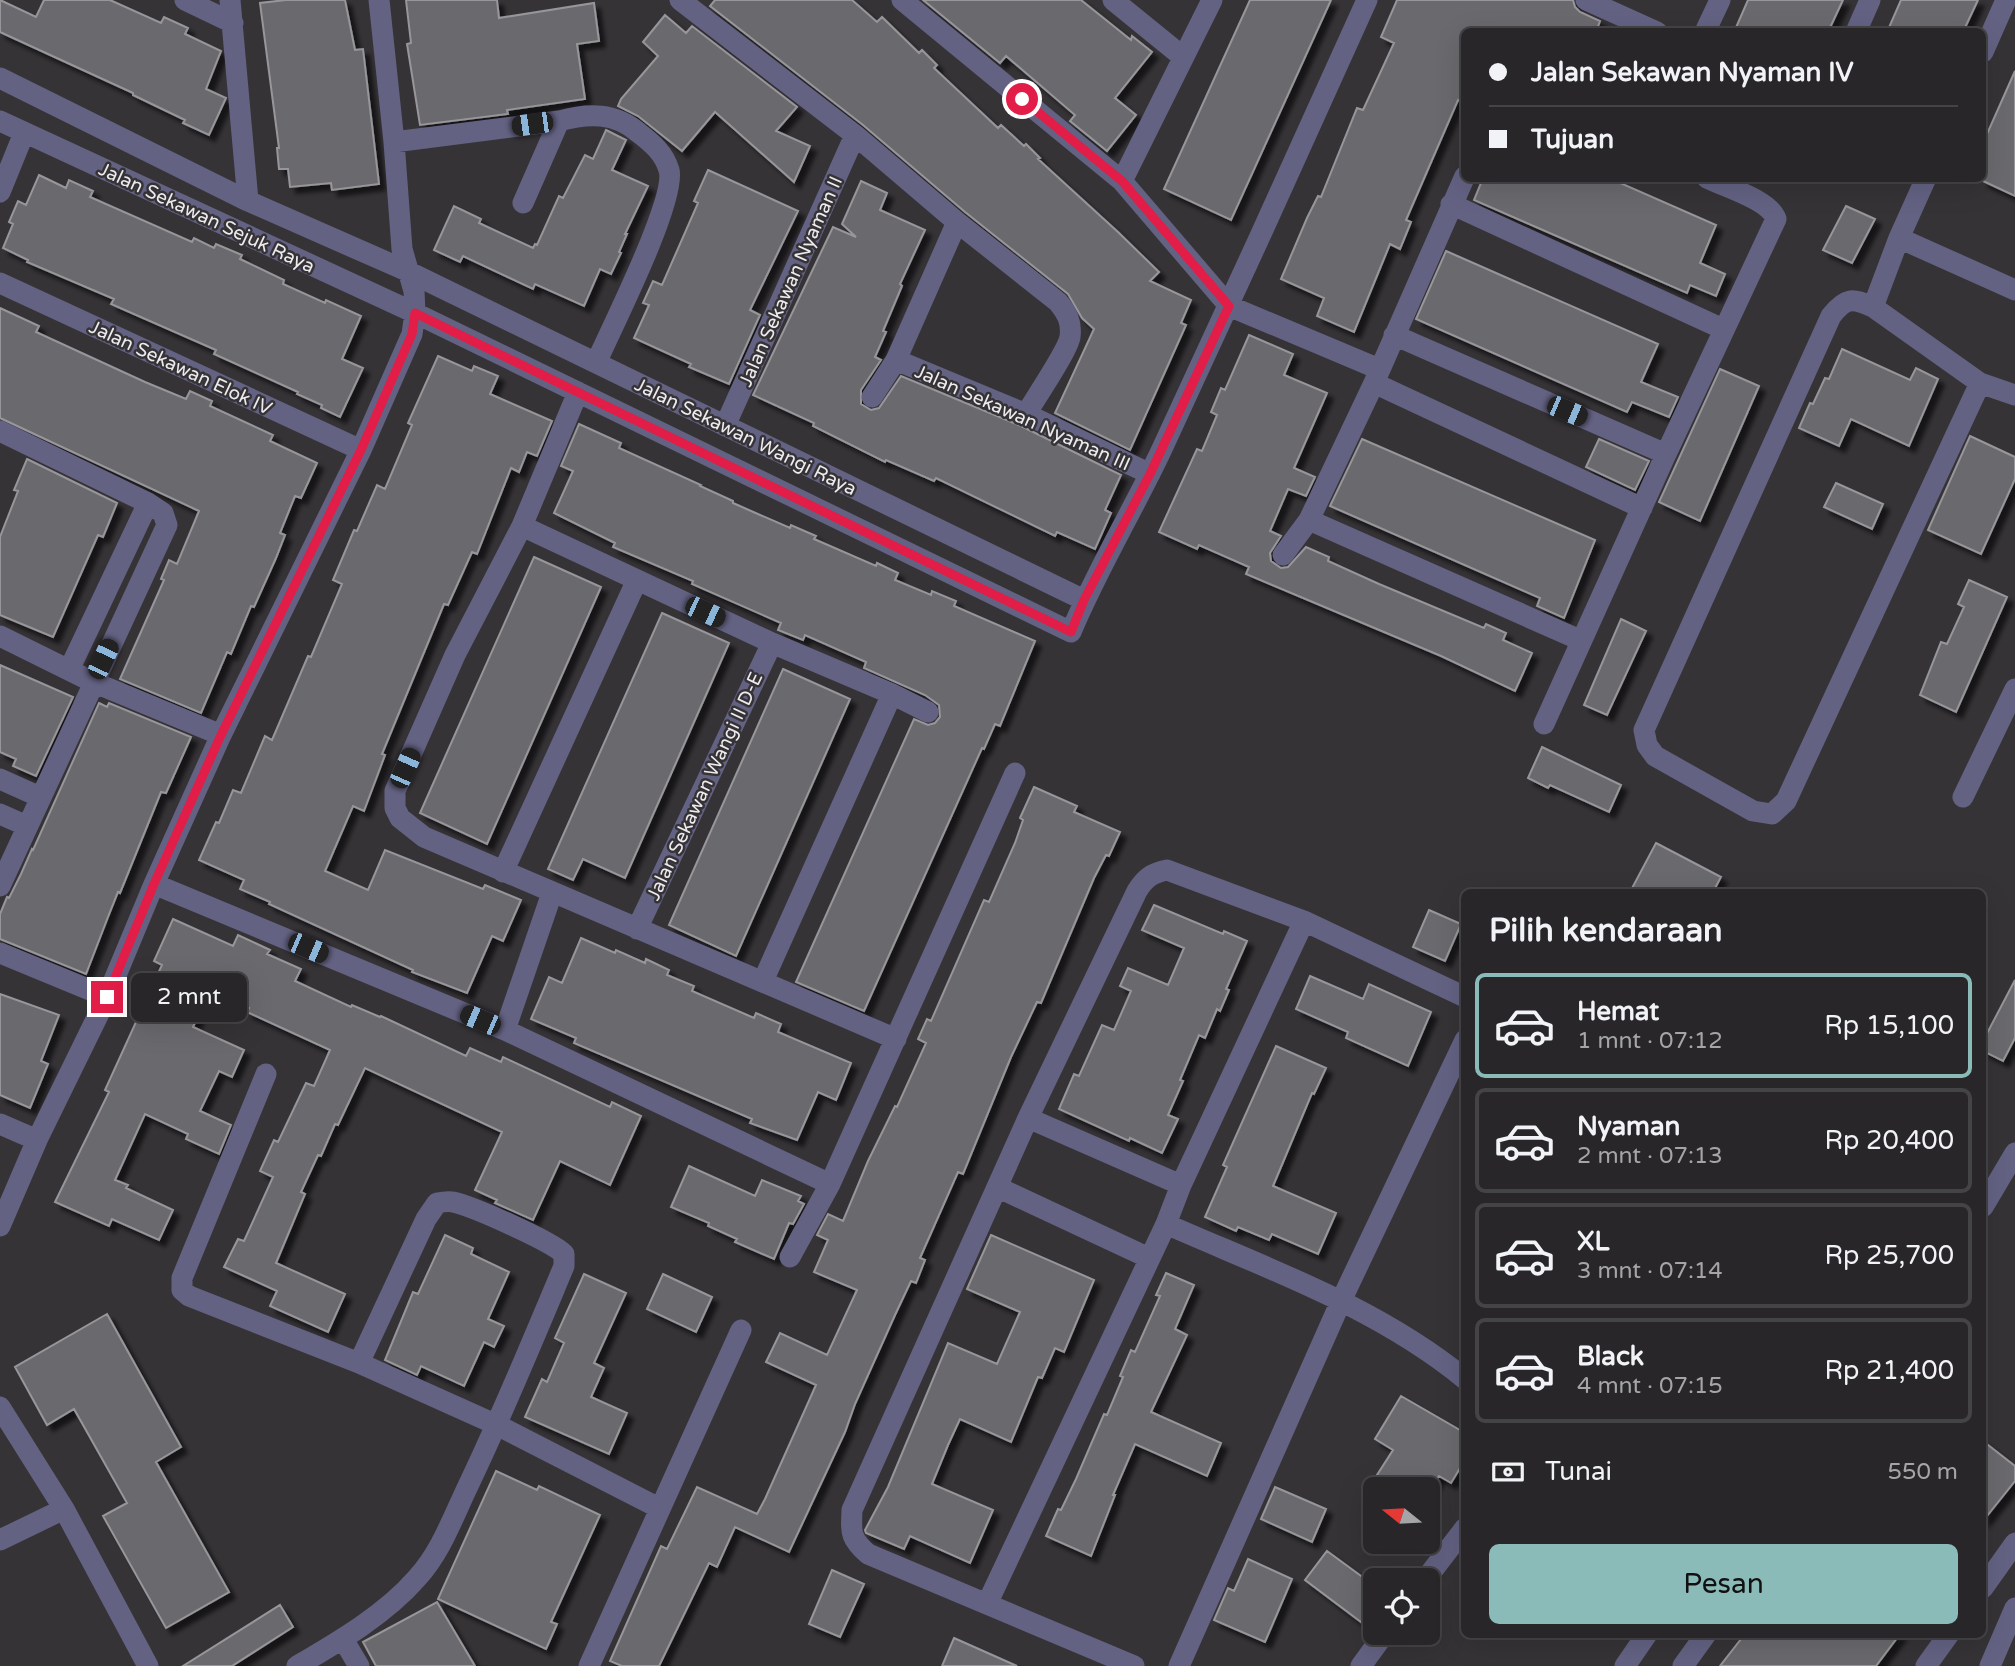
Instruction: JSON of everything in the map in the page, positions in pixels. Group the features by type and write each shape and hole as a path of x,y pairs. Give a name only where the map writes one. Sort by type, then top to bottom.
{"street":[{"path":"185,0 233,23"},
{"path":"230,0 248,201"},
{"path":"0,1226 37,1140 107,997 221,735 361,450 412,334 414,290 402,249 379,0"},
{"path":"680,0 855,135 957,222 1058,302 1067,313 1070,340 1026,414"},
{"path":"902,0 1122,181 1229,306 1642,508"},
{"path":"1113,0 1183,57"},
{"path":"1122,181 1212,0"},
{"path":"1084,600 1150,474 1367,0"},
{"path":"1707,28 1720,0"},
{"path":"1858,28 1870,0"},
{"path":"1986,45 2006,0"},
{"path":"1595,2 1649,28"},
{"name":"Jalan Sekawan Sejuk Raya","path":"0,78 248,201 407,271"},
{"path":"394,142 559,121 583,114 611,117 631,126 659,149 669,171 667,198 639,269 596,363"},
{"name":"Jalan Sekawan Sejuk Raya","path":"0,121 415,313"},
{"path":"523,203 559,121"},
{"path":"0,192 24,133"},
{"name":"Jalan Sekawan Nyaman II","path":"725,426 855,135"},
{"path":"1283,555 1309,520 1462,182"},
{"path":"1544,724 1580,640 1776,219 1773,212 1761,203 1716,182"},
{"path":"1873,307 1924,182"},
{"path":"1451,204 1723,329"},
{"path":"872,397 896,360 957,222"},
{"path":"1899,238 2015,290"},
{"name":"Jalan Sekawan Wangi Raya","path":"407,271 1084,600 1071,632 415,313"},
{"name":"Jalan Sekawan Elok IV","path":"0,283 361,450"},
{"path":"1980,383 1786,801 1772,814 1753,811 1655,756 1647,745 1644,730 1831,316 1841,304 1848,300 1859,301 1873,307 1980,383 2015,395"},
{"path":"1394,335 1666,454"},
{"name":"Jalan Sekawan Nyaman III","path":"896,360 1026,414 1150,474"},
{"path":"578,392 522,526 454,655 395,791 395,808 400,818 424,837 896,1039"},
{"path":"0,887 166,525 163,513 148,503 1,435"},
{"path":"69,670 148,503"},
{"path":"1309,520 1580,640"},
{"path":"522,526 772,643 928,712"},
{"path":"502,872 637,580"},
{"path":"0,636 93,682 221,735"},
{"name":"Jalan Sekawan Wangi II D-E","path":"637,929 772,643"},
{"path":"1963,797 2015,689"},
{"path":"763,981 892,694"},
{"path":"790,1257 830,1184 1015,773"},
{"path":"0,779 40,797"},
{"path":"0,814 27,826"},
{"path":"1134,1666 868,1554 856,1544 851,1533 852,1510 1028,1118 1144,879 1167,870 1304,921 1461,995"},
{"path":"154,884 505,1030 830,1184"},
{"path":"505,1030 552,893"},
{"path":"987,1604 1166,1224 1181,1185 1304,921"},
{"path":"0,953 107,997"},
{"path":"1179,1666 1341,1301 1461,1048"},
{"path":"267,1074 182,1278 183,1290 189,1296 359,1363 497,1425 659,1508"},
{"path":"1028,1118 1181,1185"},
{"path":"0,1124 37,1140"},
{"path":"1986,1193 2015,1153"},
{"path":"997,1187 1149,1258"},
{"path":"298,1666 343,1639 417,1579 438,1549 497,1425 564,1266 564,1254 552,1244 467,1206 451,1202 437,1203 426,1219 359,1363"},
{"path":"1166,1224 1341,1301 1439,1358 1461,1376"},
{"path":"589,1666 741,1330"},
{"path":"0,1407 64,1509 148,1666"},
{"path":"0,1540 64,1509"},
{"path":"1434,1568 1461,1533"},
{"path":"1986,1584 2015,1543"},
{"path":"1990,1666 2015,1608"},
{"path":"1625,1666 1644,1638"},
{"path":"1683,1666 1703,1638"},
{"path":"1926,1666 1946,1638"},
{"path":"343,1639 359,1666"},
{"path":"1361,1666 1376,1645"}],"building":[{"path":"0,0 36,17 44,0 110,0 161,23 164,17 188,28 185,34 221,51 206,89 226,98 209,135 133,93 0,32"},
{"path":"345,0 355,50 363,49 379,184 332,190 331,183 290,187 288,169 279,169 279,148 260,3"},
{"path":"406,0 497,0 499,18 594,3 599,41 577,44 585,99 507,110 508,114 420,125 407,44 411,43"},
{"path":"715,0 852,0 877,22 882,17 919,53 922,50 937,65 934,68 998,128 1001,125 1024,146 1026,144 1040,158 1038,159 1159,272 1150,281 1191,300 1181,323 1186,325 1130,450 1055,413 1094,329 1082,318 1068,294 965,212 863,125 710,6"},
{"path":"923,0 1081,0 1131,40 1132,36 1152,52 1115,98 1136,115 1107,151 1070,121 1075,115 1006,56 1000,63"},
{"path":"1250,0 1331,0 1231,220 1164,189"},
{"path":"1397,0 1573,0 1580,12 1600,21 1597,28 1461,28 1461,101 1458,100 1406,220 1411,222 1400,249 1390,244 1354,332 1317,316 1324,298 1281,279 1307,218 1318,196 1321,197 1357,108 1363,110 1394,43 1381,37"},
{"path":"1748,0 1843,0 1830,28 1736,28"},
{"path":"1901,0 1978,0 1965,28 1889,28"},
{"path":"665,15 686,33 692,26 797,107 776,131 810,146 794,182 715,112 682,151 638,116 618,106 658,56 643,42"},
{"path":"2015,71 2015,196 1985,182 1986,136"},
{"path":"606,130 626,140 612,170 648,186 625,234 619,252 621,253 611,274 600,269 584,306 535,284 533,289 463,256 460,262 434,250 454,206 481,219 479,223 533,248 537,245 559,196 563,198 585,155 593,159"},
{"path":"708,170 798,211 750,310 760,315 729,384 689,367 691,364 634,338 649,305 643,303 653,281 662,285 698,203 694,201"},
{"path":"39,175 66,188 69,180 93,191 90,197 192,242 194,238 214,248 216,244 242,255 240,259 284,280 283,284 361,316 342,359 363,368 340,417 297,394 298,392 214,354 216,350 111,304 114,299 27,262 28,260 3,248 13,224 9,222 18,201 26,205"},
{"path":"861,181 887,193 880,210 925,230 900,284 902,286 883,331 886,332 875,357 881,360 861,390 861,404 871,410 879,408 901,376 1021,426 1121,475 1105,510 1111,513 1095,549 1057,532 1055,536 936,478 934,481 886,460 885,462 813,426 814,423 753,395 833,227 856,237 842,224"},
{"path":"1481,182 1618,182 1716,225 1700,263 1725,274 1716,296 1690,285 1687,293 1474,200"},
{"path":"1846,206 1875,219 1852,263 1823,250"},
{"path":"1446,251 1658,344 1641,382 1678,397 1669,417 1632,402 1627,412 1416,319"},
{"path":"0,308 39,326 36,332 145,382 186,399 190,391 212,401 210,406 273,435 270,441 317,463 301,498 295,496 280,533 285,535 276,558 254,607 251,606 231,654 227,652 201,713 120,679 164,580 161,579 169,560 177,564 199,511 0,418"},
{"path":"1249,335 1293,354 1284,375 1327,393 1294,468 1315,477 1306,496 1288,489 1270,531 1281,536 1270,553 1271,561 1281,568 1288,567 1306,547 1329,557 1328,561 1379,584 1484,628 1486,624 1506,633 1503,640 1532,653 1515,691 1441,656 1246,574 1249,567 1199,545 1197,549 1159,532 1197,449 1202,451 1217,415 1211,412 1221,388 1225,390"},
{"path":"1842,349 1910,380 1916,368 1938,379 1909,446 1851,419 1839,446 1799,428 1825,378 1829,379"},
{"path":"438,356 472,371 474,366 498,376 490,394 552,421 537,456 527,452 519,472 511,468 477,554 472,552 448,605 444,604 382,754 385,755 364,811 353,806 325,871 368,890 385,850 483,889 485,885 521,900 503,941 492,936 467,993 412,972 413,970 269,904 270,902 240,889 244,880 199,860 233,790 241,793 265,736 272,740 342,584 333,580 354,530 357,531 377,485 385,489 412,425 408,423"},
{"path":"1720,369 1759,386 1700,521 1659,502"},
{"path":"579,424 621,443 619,448 701,485 733,503 790,528 791,525 816,536 814,539 876,566 877,563 898,573 895,580 931,595 932,591 956,601 954,606 1035,641 1000,726 995,724 984,749 982,748 864,1011 796,982 914,719 928,725 935,723 940,717 939,705 925,695 864,668 866,662 805,635 803,640 778,630 781,623 613,547 615,543 554,513 573,471 561,466"},
{"path":"1970,436 2015,457 2015,479 1981,554 1928,530"},
{"path":"1362,439 1595,540 1564,618 1537,606 1540,598 1330,506"},
{"path":"1599,439 1649,461 1635,490 1586,467"},
{"path":"27,459 117,503 103,537 98,535 53,637 0,615 0,537 18,491 14,490"},
{"path":"1836,483 1883,504 1872,529 1824,507"},
{"path":"534,557 601,587 487,844 420,813"},
{"path":"1969,580 2007,597 1956,712 1920,695 1941,642 1947,644 1964,607 1958,604"},
{"path":"662,613 729,643 625,878 583,859 573,880 548,869"},
{"path":"1621,619 1646,631 1607,715 1584,705"},
{"path":"0,665 73,697 36,776 13,766 16,759 0,752"},
{"path":"783,669 850,699 736,956 669,925"},
{"path":"99,703 107,707 109,703 191,737 166,793 161,792 86,974 0,939 0,914 33,850"},
{"path":"1542,747 1621,785 1609,812 1528,778"},
{"path":"1034,787 1077,806 1074,812 1120,832 1109,856 1106,855 1094,878 1041,1003 1037,1002 1011,1057 963,1174 958,1172 920,1258 925,1260 916,1283 911,1281 789,1552 735,1527 717,1567 709,1563 659,1666 622,1666 610,1661 661,1546 667,1549 697,1487 757,1514 765,1499 816,1385 766,1362 780,1333 827,1355 857,1290 814,1272 828,1240 817,1235 828,1214 843,1221 868,1161 895,1106 897,1107 926,1043 918,1039 927,1019 931,1021 984,900 989,902 1015,843 1023,820 1020,818"},
{"path":"1656,843 1721,877 1715,889 1632,889"},
{"path":"1154,905 1223,934 1224,931 1247,941 1226,989 1229,990 1220,1011 1217,1009 1205,1038 1199,1035 1180,1080 1183,1081 1168,1115 1178,1119 1162,1153 1059,1109 1074,1074 1079,1076 1102,1025 1114,1030 1131,991 1120,986 1128,968 1168,985 1184,948 1142,930"},
{"path":"1429,910 1461,924 1445,961 1413,947"},
{"path":"173,919 233,946 238,935 270,950 267,954 301,969 295,981 351,1007 352,1005 381,1016 466,1056 470,1048 501,1062 503,1057 610,1107 612,1102 641,1116 610,1185 560,1161 533,1220 495,1203 497,1200 475,1190 502,1132 365,1068 338,1125 335,1124 301,1192 305,1194 276,1263 345,1294 328,1332 270,1306 277,1291 224,1267 238,1239 244,1241 273,1177 260,1171 274,1140 278,1142 306,1083 314,1086 330,1050 247,1012 249,1008 210,990 193,1027 244,1050 232,1077 219,1071 200,1111 231,1125 219,1154 186,1139 188,1134 145,1114 115,1180 173,1210 159,1240 112,1219 109,1226 55,1202 109,1092 105,1090 162,965 154,961"},
{"path":"581,938 645,963 646,959 669,970 667,975 694,986 692,991 754,1018 756,1013 781,1024 778,1032 851,1063 836,1100 818,1092 797,1140 750,1123 752,1119 574,1043 576,1038 531,1019 549,977 562,983"},
{"path":"1310,976 1363,999 1369,984 1431,1012 1408,1066 1346,1038 1348,1032 1296,1009"},
{"path":"2015,980 2015,1038 2003,1061 1986,1052 1986,1035"},
{"path":"0,994 59,1015 41,1061 48,1064 30,1108 0,1095"},
{"path":"1276,1046 1326,1068 1314,1094 1312,1093 1273,1186 1336,1213 1318,1254 1272,1234 1269,1240 1238,1227 1236,1231 1205,1217 1227,1167 1223,1165"},
{"path":"689,1166 755,1196 762,1180 801,1196 798,1201 804,1204 793,1224 789,1223 774,1259 735,1242 737,1239 708,1226 709,1223 671,1207"},
{"path":"445,1235 473,1248 471,1254 509,1272 488,1319 504,1326 494,1347 484,1342 464,1386 421,1366 417,1375 385,1360 413,1292 418,1294"},
{"path":"991,1235 1094,1280 1064,1352 1055,1348 1042,1378 1038,1377 1011,1442 960,1419 948,1445 932,1484 993,1510 970,1563 910,1536 904,1549 866,1533 865,1530 888,1487 948,1343 997,1364 1020,1312 967,1289"},
{"path":"1166,1273 1194,1285 1175,1329 1187,1335 1151,1412 1221,1443 1207,1476 1135,1444 1091,1556 1046,1536 1076,1479 1104,1414 1107,1415 1131,1350 1135,1352 1160,1296 1156,1295"},
{"path":"584,1274 626,1293 594,1363 604,1368 591,1397 627,1413 609,1454 525,1417 542,1379 547,1382 564,1343 555,1338"},
{"path":"663,1274 712,1297 696,1332 647,1309"},
{"path":"107,1314 181,1447 156,1462 229,1592 166,1628 103,1516 127,1503 74,1409 47,1425 15,1367"},
{"path":"1401,1396 1461,1431 1461,1467 1451,1483 1439,1476 1376,1477 1393,1450 1375,1439"},
{"path":"1986,1443 2015,1466 2015,1481 1986,1517"},
{"path":"496,1471 537,1490 539,1486 600,1515 551,1622 557,1624 546,1649 438,1599"},
{"path":"1275,1487 1326,1509 1312,1542 1261,1519"},
{"path":"1327,1551 1363,1577 1363,1619 1361,1622 1305,1580"},
{"path":"1248,1559 1292,1579 1265,1642 1214,1620 1228,1588 1234,1591"},
{"path":"832,1570 864,1584 840,1637 809,1624"},
{"path":"437,1602 475,1666 376,1666 363,1642"},
{"path":"280,1605 293,1627 232,1666 183,1666"},
{"path":"954,1638 1017,1666 942,1666"},
{"path":"1742,1638 1897,1638 1876,1666 1720,1666"}],"route":[{"path":"107,997 221,735 361,450 412,334 415,313 1071,632 1084,600 1150,474 1229,306 1122,181 1022,99"}]}
